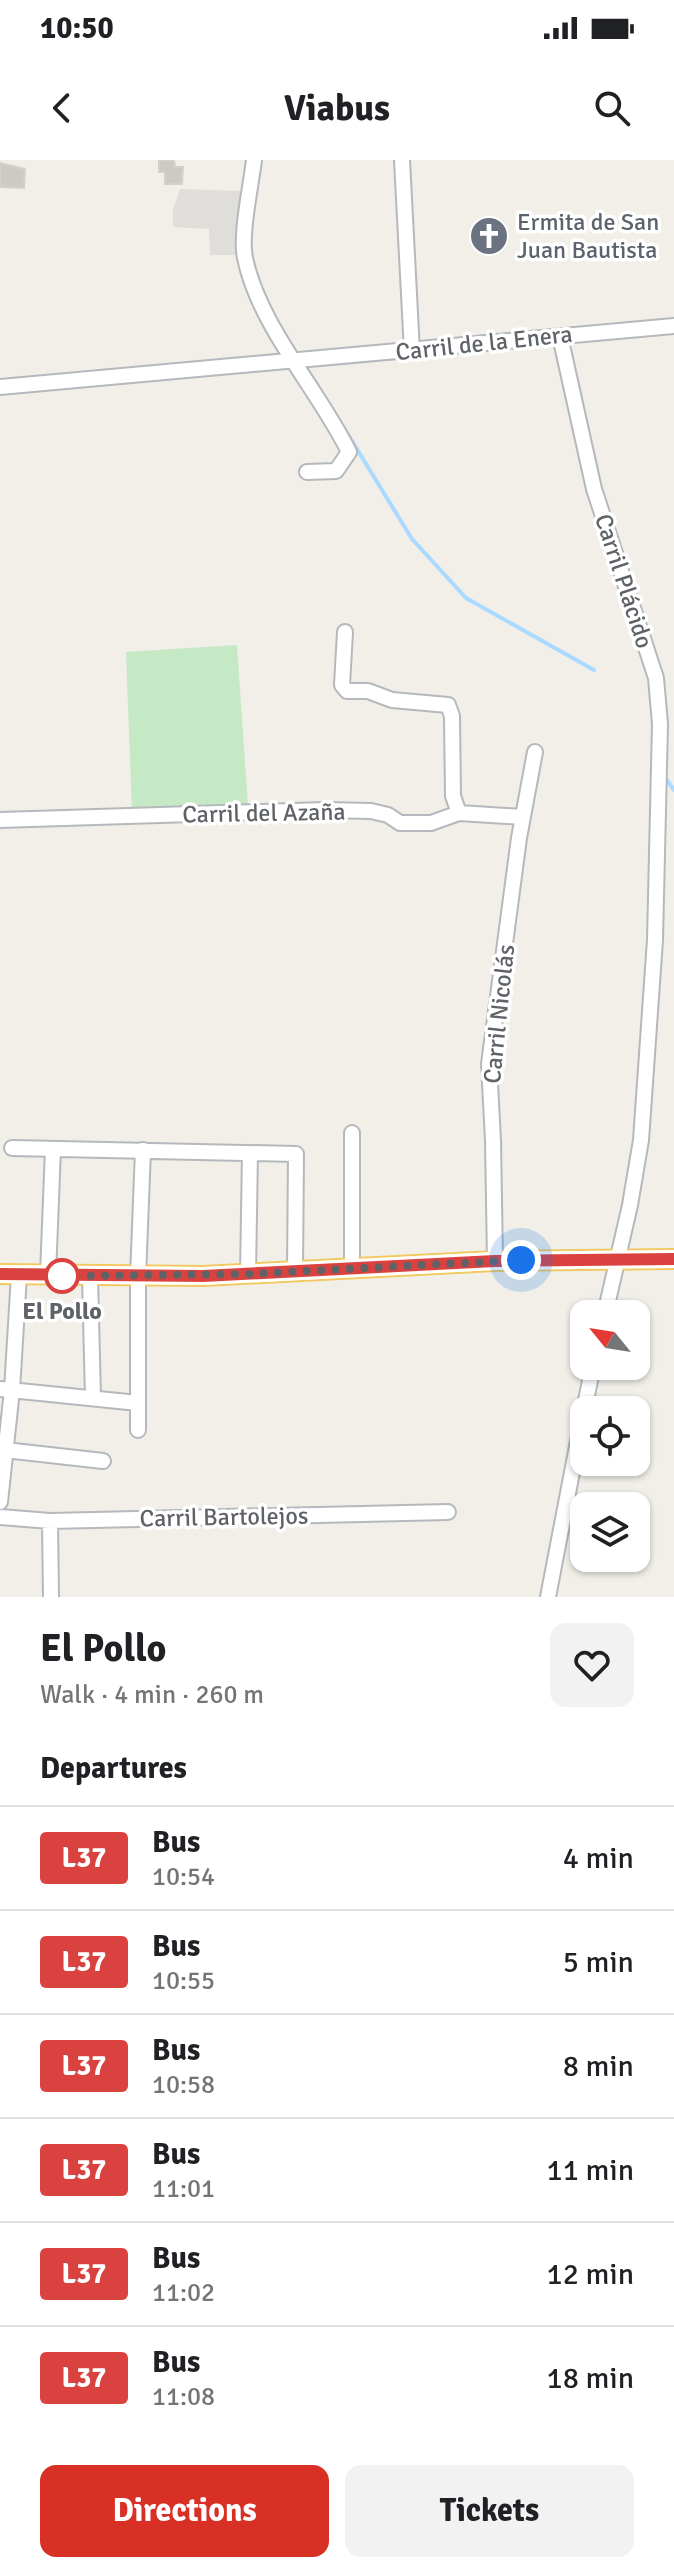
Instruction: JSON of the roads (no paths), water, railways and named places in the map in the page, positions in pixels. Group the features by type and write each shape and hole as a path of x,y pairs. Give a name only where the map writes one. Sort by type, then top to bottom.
{"main road":[{"path":"0,1274 138,1277 495,1261 674,1259"}],"street":[{"path":"254,160 244,256 261,301 349,452 336,471 307,472"},
{"path":"402,160 412,352"},
{"name":"Carril de la Enera","path":"0,387 674,326"},
{"name":"Carril Plácido","path":"560,336 594,489 656,678 660,724 655,940 641,1140 630,1205 608,1300"},
{"path":"345,632 342,685 347,691 368,691 392,700 448,705 452,716 453,796 459,813"},
{"name":"Carril Nicolás","path":"495,1261 489,1064 535,752"},
{"name":"Carril del Azaña","path":"0,820 324,810 371,811 388,815 400,823 431,823 459,813 523,817"},
{"path":"352,1133 352,1268"},
{"path":"12,1148 296,1154 295,1271"},
{"path":"48,1275 53,1149"},
{"path":"138,1430 138,1277 143,1150"},
{"path":"248,1274 250,1153"},
{"path":"0,1502 6,1390 19,1275"},
{"path":"90,1277 93,1398"},
{"path":"6,1390 138,1403"},
{"path":"3,1456 103,1461"},
{"path":"548,1597 571,1476"},
{"name":"Carril Bartolejos","path":"0,1517 50,1521 448,1512"},
{"path":"50,1521 51,1597"}],"waterway":[{"path":"306,367 322,393"},
{"path":"344,428 412,539 466,598 594,670"},
{"path":"664,776 674,790"}],"place":[{"name":"Ermita de San Juan Bautista","path":"489,236"},
{"name":"El Pollo","path":"62,1276"}]}
